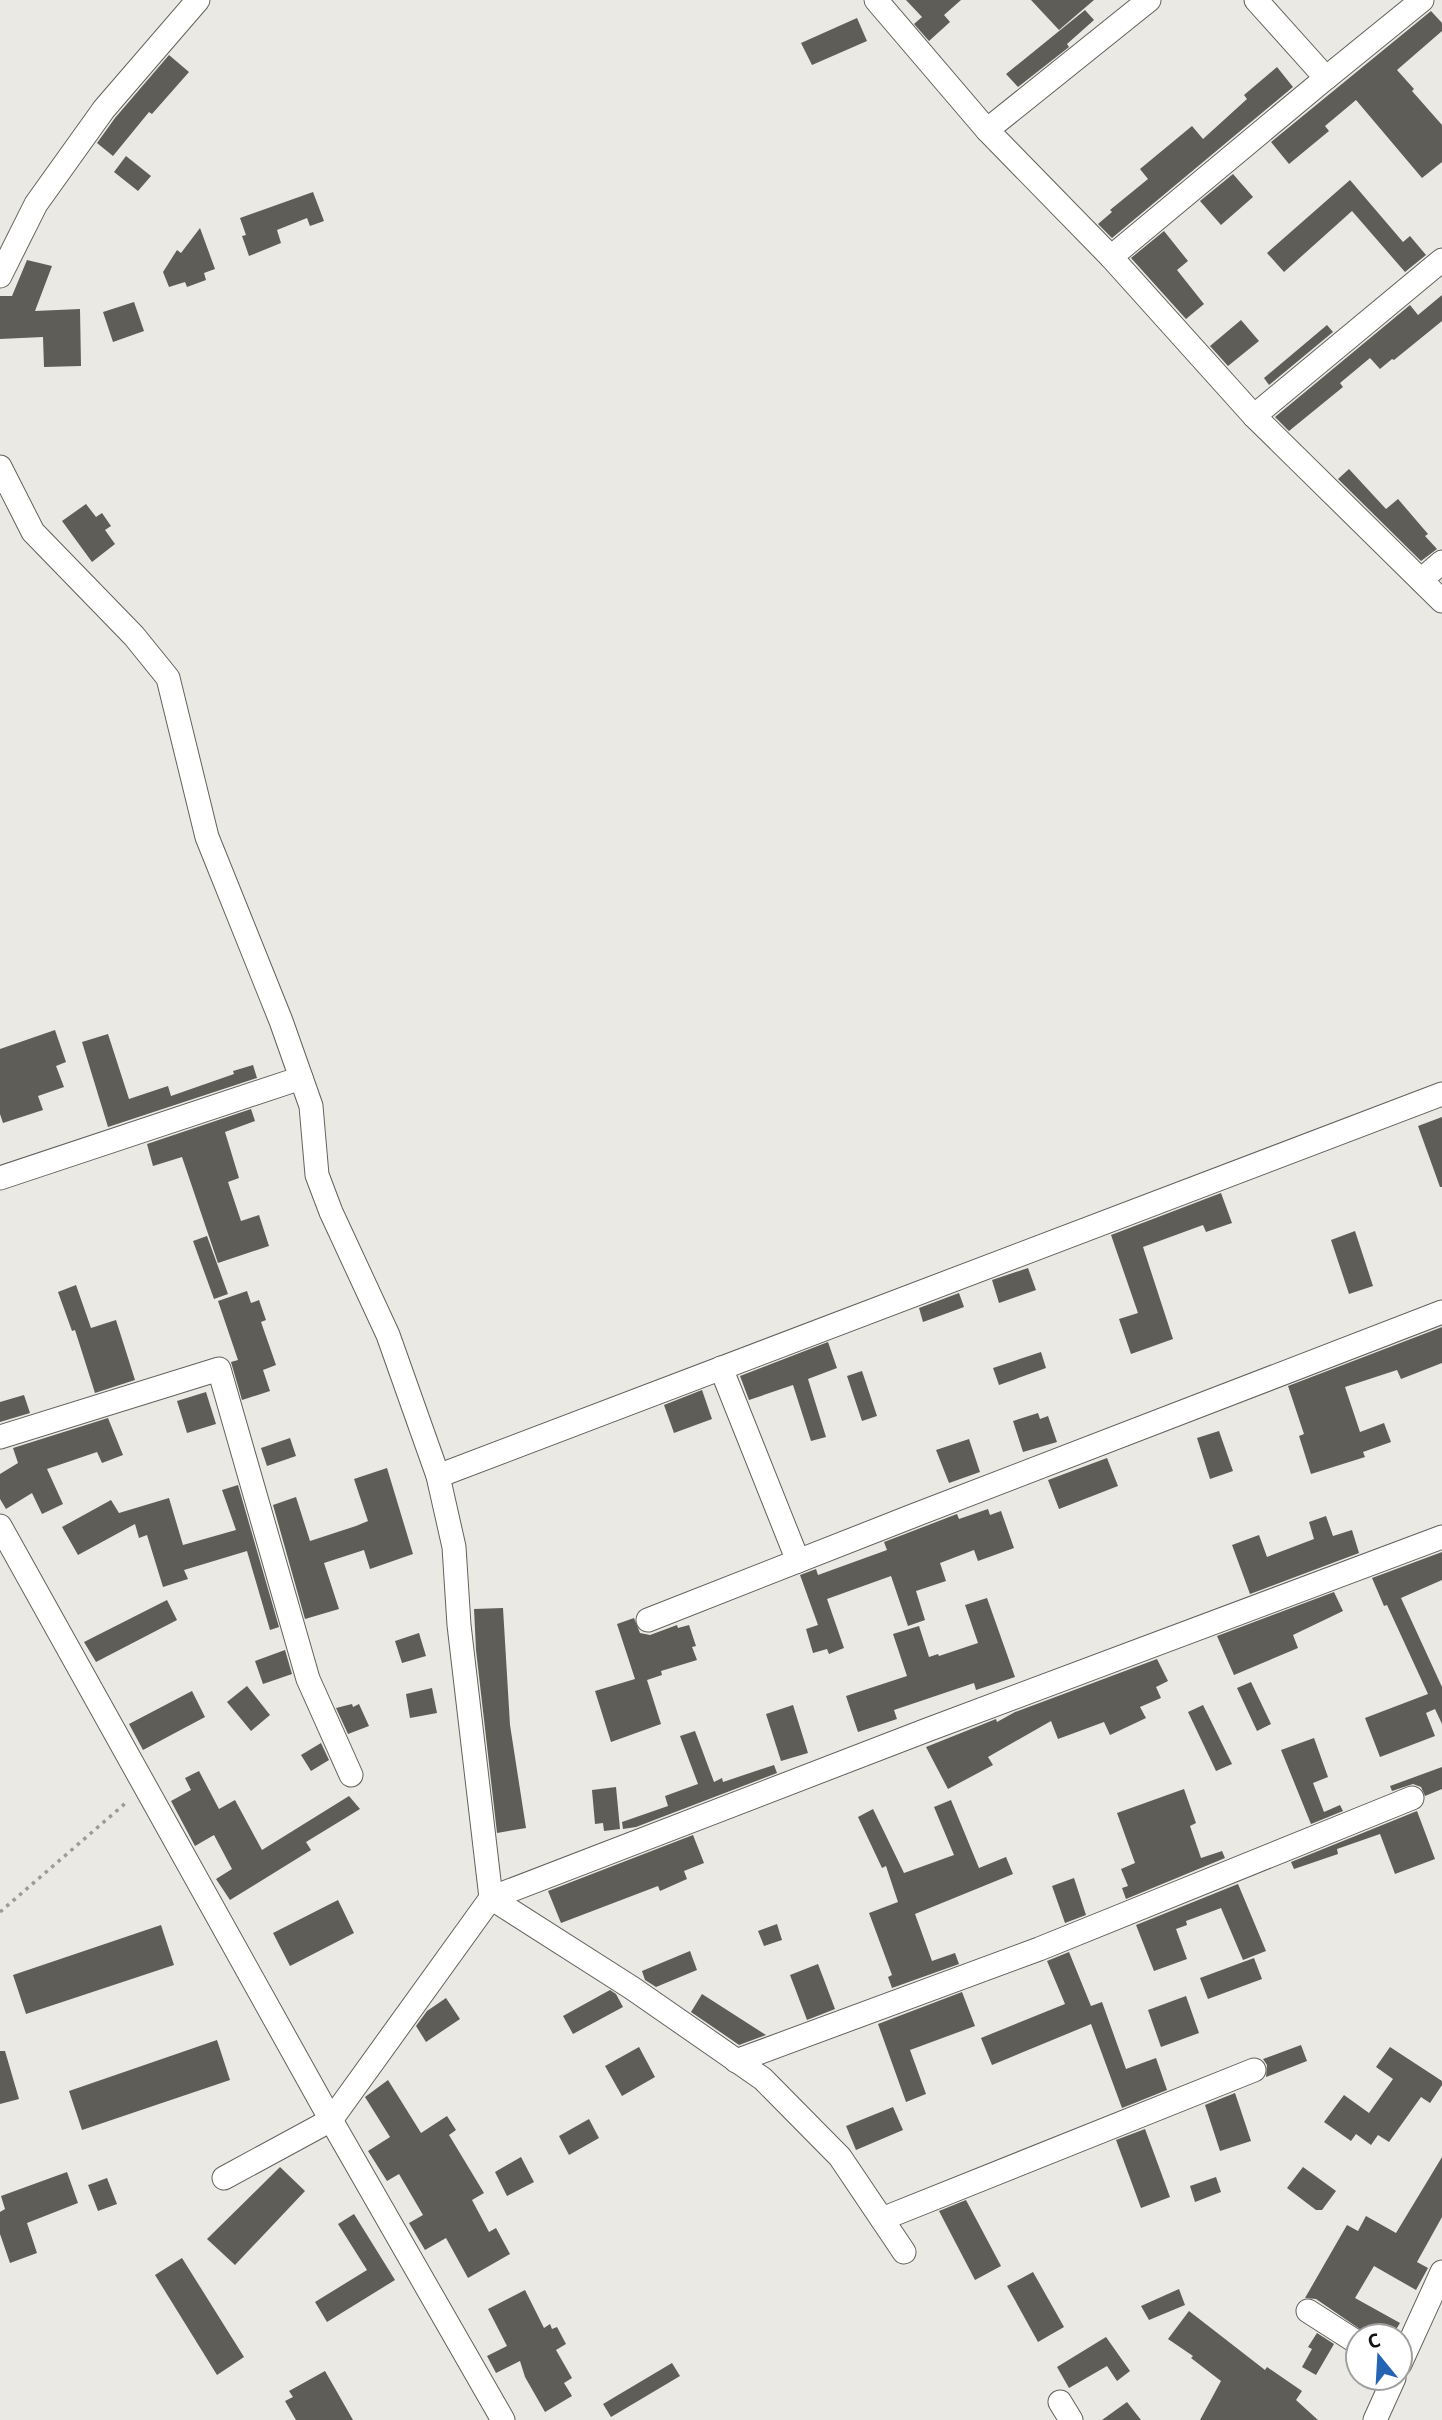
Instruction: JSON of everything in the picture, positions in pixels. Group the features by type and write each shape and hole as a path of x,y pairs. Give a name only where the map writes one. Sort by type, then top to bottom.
{"street":[{"path":"0,276 36,204 104,109 198,0"},
{"path":"876,0 987,130 1111,257 1254,416 1442,601"},
{"path":"987,130 1149,0"},
{"path":"1256,0 1326,78"},
{"path":"1111,257 1422,0"},
{"path":"1254,416 1442,260"},
{"path":"0,467 33,532 134,636 168,678 207,838 281,1021 311,1106 317,1175 331,1212 388,1335 438,1476 454,1547 459,1625 491,1898"},
{"path":"1421,580 1442,562"},
{"path":"0,1178 301,1079"},
{"path":"438,1476 1442,1094"},
{"path":"648,1620 1442,1312"},
{"path":"721,1368 798,1561"},
{"path":"0,1437 219,1369 308,1679 351,1775"},
{"path":"0,1526 331,2120 503,2420"},
{"path":"224,2178 331,2120 491,1898 1018,1695 1442,1537"},
{"path":"736,2061 1039,1949 1412,1798"},
{"path":"491,1898 632,1989 763,2079 841,2157 904,2252"},
{"path":"882,2219 1254,2070"},
{"path":"1414,2333 1442,2272"},
{"path":"1308,2311 1344,2334"},
{"path":"1375,2420 1388,2392"}],"path":[{"path":"0,1912 146,1786"}],"building":[{"path":"906,0 961,0 944,15 950,22 929,41 914,24 922,17"},
{"path":"1031,0 1094,0 1059,30"},
{"path":"1085,10 1094,20 1067,44 1069,47 1018,87 1006,74"},
{"path":"1431,11 1442,23 1442,31 1397,70 1442,125 1442,162 1422,178 1356,100 1325,126 1329,131 1289,164 1271,142"},
{"path":"857,18 867,41 812,65 801,43"},
{"path":"169,55 189,72 152,114 149,112 113,156 97,143"},
{"path":"1277,67 1293,87 1112,238 1098,224 1112,212 1110,210 1148,179 1140,169 1192,126 1203,139 1247,99 1244,95"},
{"path":"126,156 151,176 138,191 114,172"},
{"path":"1233,174 1253,197 1221,225 1200,201"},
{"path":"1350,180 1403,242 1410,236 1426,255 1405,272 1352,211 1284,272 1267,253"},
{"path":"313,192 324,221 310,226 307,218 277,230 281,243 249,256 242,236 246,235 240,218"},
{"path":"200,228 215,269 204,273 206,280 187,287 185,282 169,287 163,272 177,250 181,253"},
{"path":"1164,231 1188,261 1177,270 1204,304 1186,319 1131,258"},
{"path":"27,260 52,266 35,311 80,309 81,366 44,367 43,337 0,339 0,296 12,296"},
{"path":"1442,295 1442,321 1394,360 1380,369 1370,358 1340,383 1343,387 1289,431 1275,417 1410,305 1418,315"},
{"path":"134,302 144,331 113,342 103,312"},
{"path":"1241,320 1259,341 1228,366 1210,346"},
{"path":"1327,325 1333,332 1269,385 1264,378"},
{"path":"1349,469 1386,509 1398,499 1428,534 1425,536 1437,549 1421,561 1338,479"},
{"path":"86,504 96,517 102,513 111,526 105,530 115,544 92,562 62,521"},
{"path":"55,1030 66,1062 56,1066 64,1087 38,1096 43,1110 3,1123 0,1114 0,1049"},
{"path":"108,1034 129,1099 168,1086 171,1096 253,1065 257,1078 108,1127 82,1042"},
{"path":"251,1109 255,1121 225,1132 239,1178 228,1182 241,1221 259,1215 269,1246 218,1263 182,1157 153,1166 147,1144"},
{"path":"1442,1117 1442,1187 1440,1187 1418,1126"},
{"path":"1221,1193 1232,1223 1206,1232 1203,1225 1143,1247 1173,1339 1131,1354 1119,1319 1138,1313 1111,1235"},
{"path":"1355,1231 1373,1286 1349,1294 1331,1240"},
{"path":"207,1236 228,1294 214,1299 193,1241"},
{"path":"1028,1268 1036,1290 999,1303 992,1280"},
{"path":"76,1285 91,1328 116,1320 135,1380 95,1393 75,1330 72,1331 58,1292"},
{"path":"247,1291 251,1303 259,1300 266,1320 261,1322 276,1365 263,1370 270,1391 242,1400 231,1362 238,1360 218,1301"},
{"path":"959,1293 964,1307 923,1322 919,1308"},
{"path":"1442,1327 1442,1363 1401,1379 1397,1370 1345,1387 1360,1432 1384,1423 1391,1442 1363,1452 1365,1457 1311,1474 1299,1436 1304,1434 1288,1386"},
{"path":"828,1342 837,1368 808,1379 826,1437 811,1441 793,1385 749,1400 740,1376"},
{"path":"1041,1352 1046,1368 999,1385 993,1368"},
{"path":"862,1371 877,1416 862,1421 847,1376"},
{"path":"702,1390 712,1419 674,1433 664,1405"},
{"path":"206,1392 216,1424 187,1433 177,1401"},
{"path":"24,1395 30,1413 0,1422 0,1402"},
{"path":"1038,1413 1040,1419 1048,1416 1057,1442 1023,1452 1013,1421"},
{"path":"108,1418 123,1455 102,1463 97,1452 47,1469 63,1504 42,1514 32,1493 6,1509 0,1499 0,1474 18,1463 13,1448"},
{"path":"1219,1431 1233,1471 1210,1479 1197,1438"},
{"path":"290,1438 296,1456 267,1466 261,1448"},
{"path":"969,1439 980,1472 949,1483 936,1450"},
{"path":"1107,1458 1118,1486 1059,1509 1048,1480"},
{"path":"387,1468 413,1554 370,1569 364,1550 324,1563 339,1609 305,1619 273,1505 296,1497 310,1541 368,1521 354,1479"},
{"path":"238,1485 279,1627 270,1630 247,1551 184,1570 188,1579 163,1587 147,1535 139,1538 135,1524 78,1555 62,1527 111,1500 119,1513 169,1498 183,1545 236,1530 222,1490"},
{"path":"988,1509 990,1515 1001,1511 1014,1548 978,1561 974,1550 940,1563 946,1581 916,1591 925,1620 908,1626 891,1576 827,1599 844,1648 829,1654 827,1649 813,1653 806,1629 818,1625 800,1575 816,1569 818,1575 887,1550 884,1542 957,1514 959,1519"},
{"path":"1326,1516 1333,1536 1352,1530 1359,1553 1250,1594 1232,1545 1259,1535 1267,1557 1314,1539 1309,1522"},
{"path":"1442,1552 1442,1580 1401,1598 1442,1687 1442,1724 1435,1709 1426,1713 1435,1736 1380,1757 1365,1718 1428,1694 1372,1578"},
{"path":"1334,1592 1343,1611 1293,1635 1298,1648 1234,1675 1217,1636"},
{"path":"987,1598 1015,1677 976,1690 974,1683 894,1710 897,1719 858,1732 846,1696 907,1676 893,1634 919,1626 929,1657 978,1643 965,1605"},
{"path":"167,1600 177,1620 96,1662 84,1642"},
{"path":"503,1608 510,1725 526,1828 497,1833 476,1650 474,1609"},
{"path":"634,1618 640,1633 650,1635 677,1625 678,1628 689,1625 696,1646 692,1647 697,1660 661,1671 662,1675 647,1680 661,1724 611,1742 595,1691 635,1679 617,1624"},
{"path":"419,1633 426,1656 402,1663 395,1641"},
{"path":"285,1650 292,1674 263,1684 255,1661"},
{"path":"1157,1659 1168,1681 1156,1687 1161,1698 1140,1707 1146,1718 1110,1735 1104,1722 1058,1739 1051,1721 988,1757 993,1765 948,1789 926,1747 996,1719 997,1722 1015,1712"},
{"path":"1251,1682 1271,1724 1257,1731 1237,1688"},
{"path":"247,1686 270,1715 251,1731 227,1702"},
{"path":"432,1688 437,1713 410,1718 406,1694"},
{"path":"192,1691 205,1717 143,1750 129,1724"},
{"path":"352,1704 353,1707 359,1704 369,1726 348,1734 336,1708"},
{"path":"793,1705 808,1753 781,1761 766,1714"},
{"path":"1203,1705 1232,1764 1216,1771 1188,1712"},
{"path":"695,1731 714,1782 722,1778 723,1782 774,1765 777,1773 636,1827 623,1829 622,1822 668,1806 665,1796 698,1784 680,1736"},
{"path":"1314,1738 1328,1777 1313,1783 1324,1812 1340,1805 1343,1811 1311,1824 1281,1750"},
{"path":"321,1743 329,1760 311,1771 301,1755"},
{"path":"1442,1767 1442,1789 1425,1796 1421,1787 1413,1784 1392,1791 1390,1786"},
{"path":"199,1771 219,1809 235,1800 262,1850 349,1796 360,1809 306,1842 311,1850 230,1900 216,1879 232,1869 214,1835 195,1846 171,1801 191,1790 185,1778"},
{"path":"616,1787 620,1829 604,1831 603,1823 595,1824 592,1790"},
{"path":"1184,1789 1196,1823 1190,1826 1201,1858 1222,1851 1225,1858 1126,1899 1122,1888 1128,1886 1121,1869 1135,1863 1117,1813"},
{"path":"951,1800 979,1868 1006,1857 1013,1874 915,1914 932,1961 955,1953 959,1964 892,1988 888,1977 892,1975 869,1913 898,1902 886,1866 882,1868 858,1817 873,1809 904,1873 954,1855 934,1807"},
{"path":"1417,1811 1435,1859 1395,1874 1380,1834 1337,1849 1338,1854 1294,1869 1291,1862"},
{"path":"693,1835 704,1863 684,1871 687,1879 660,1891 658,1886 561,1923 548,1891"},
{"path":"1074,1878 1086,1915 1065,1923 1052,1886"},
{"path":"1238,1884 1266,1951 1243,1960 1221,1908 1186,1921 1187,1925 1176,1929 1187,1959 1154,1971 1136,1925"},
{"path":"338,1900 354,1933 290,1966 273,1933"},
{"path":"777,1924 782,1940 764,1946 758,1931"},
{"path":"161,1925 174,1965 26,2014 13,1975"},
{"path":"690,1951 697,1970 656,1987 645,1980 642,1971"},
{"path":"1069,1952 1091,2006 1102,2002 1126,2069 1156,2058 1167,2090 1122,2108 1091,2024 992,2065 981,2038 1065,2004 1047,1961"},
{"path":"1254,1958 1262,1979 1208,1999 1200,1978"},
{"path":"818,1964 835,2009 807,2020 790,1975"},
{"path":"610,1990 616,1994 623,2007 573,2034 563,2016"},
{"path":"962,1992 975,2026 910,2050 926,2094 906,2102 878,2024"},
{"path":"702,1994 766,2035 739,2045 691,2012"},
{"path":"1186,1996 1199,2033 1161,2047 1148,2010"},
{"path":"446,1998 460,2019 426,2042 416,2026 427,2011"},
{"path":"217,2040 230,2080 82,2130 69,2091"},
{"path":"1301,2045 1307,2061 1266,2077 1267,2065 1263,2059"},
{"path":"639,2047 655,2077 622,2096 605,2066"},
{"path":"1390,2047 1442,2081 1442,2085 1430,2103 1421,2097 1389,2142 1378,2135 1371,2145 1356,2134 1351,2141 1324,2122 1344,2095 1369,2113 1393,2079 1376,2067"},
{"path":"0,2051 5,2051 19,2099 0,2104"},
{"path":"388,2080 421,2133 447,2116 456,2130 449,2135 484,2193 472,2200 489,2232 496,2228 510,2254 468,2278 446,2238 425,2250 409,2223 423,2215 399,2174 387,2181 368,2151 390,2137 365,2097"},
{"path":"1235,2093 1251,2141 1220,2151 1205,2105"},
{"path":"893,2107 903,2130 856,2150 846,2126"},
{"path":"589,2119 599,2138 569,2155 559,2136"},
{"path":"1145,2129 1170,2197 1141,2208 1116,2140"},
{"path":"521,2157 534,2182 507,2196 495,2172"},
{"path":"1442,2157 1442,2217 1417,2262 1428,2268 1416,2290 1374,2266 1355,2298 1398,2322 1350,2322 1316,2299 1305,2298 1347,2225 1358,2231 1366,2216 1396,2233"},
{"path":"280,2167 305,2191 235,2265 207,2239"},
{"path":"1303,2167 1336,2191 1322,2210 1316,2210 1287,2188"},
{"path":"67,2172 78,2203 27,2223 37,2253 10,2263 0,2234 0,2212 5,2209 1,2196"},
{"path":"1216,2177 1221,2192 1195,2202 1190,2186"},
{"path":"107,2178 117,2204 98,2211 88,2185"},
{"path":"966,2200 1001,2266 975,2280 939,2211"},
{"path":"354,2214 395,2280 327,2322 315,2302 367,2270 338,2224"},
{"path":"182,2258 244,2357 217,2375 155,2275"},
{"path":"1033,2272 1064,2327 1038,2342 1007,2286"},
{"path":"1179,2289 1185,2305 1149,2320 1141,2306"},
{"path":"525,2290 544,2328 550,2324 552,2329 557,2327 566,2344 556,2350 572,2378 564,2383 572,2396 545,2412 525,2377 520,2361 496,2373 487,2356 507,2346 488,2309"},
{"path":"1189,2311 1265,2370 1267,2367 1302,2391 1296,2400 1318,2420 1200,2420 1221,2381 1191,2358 1193,2356 1168,2339"},
{"path":"1317,2333 1334,2344 1316,2375 1302,2367 1312,2349 1308,2347"},
{"path":"1106,2337 1130,2371 1117,2381 1107,2366 1069,2388 1057,2367"},
{"path":"672,2363 680,2376 611,2417 603,2404"},
{"path":"325,2371 353,2420 296,2420 285,2401 293,2397 289,2391"},
{"path":"1127,2402 1141,2420 1102,2420"}]}
